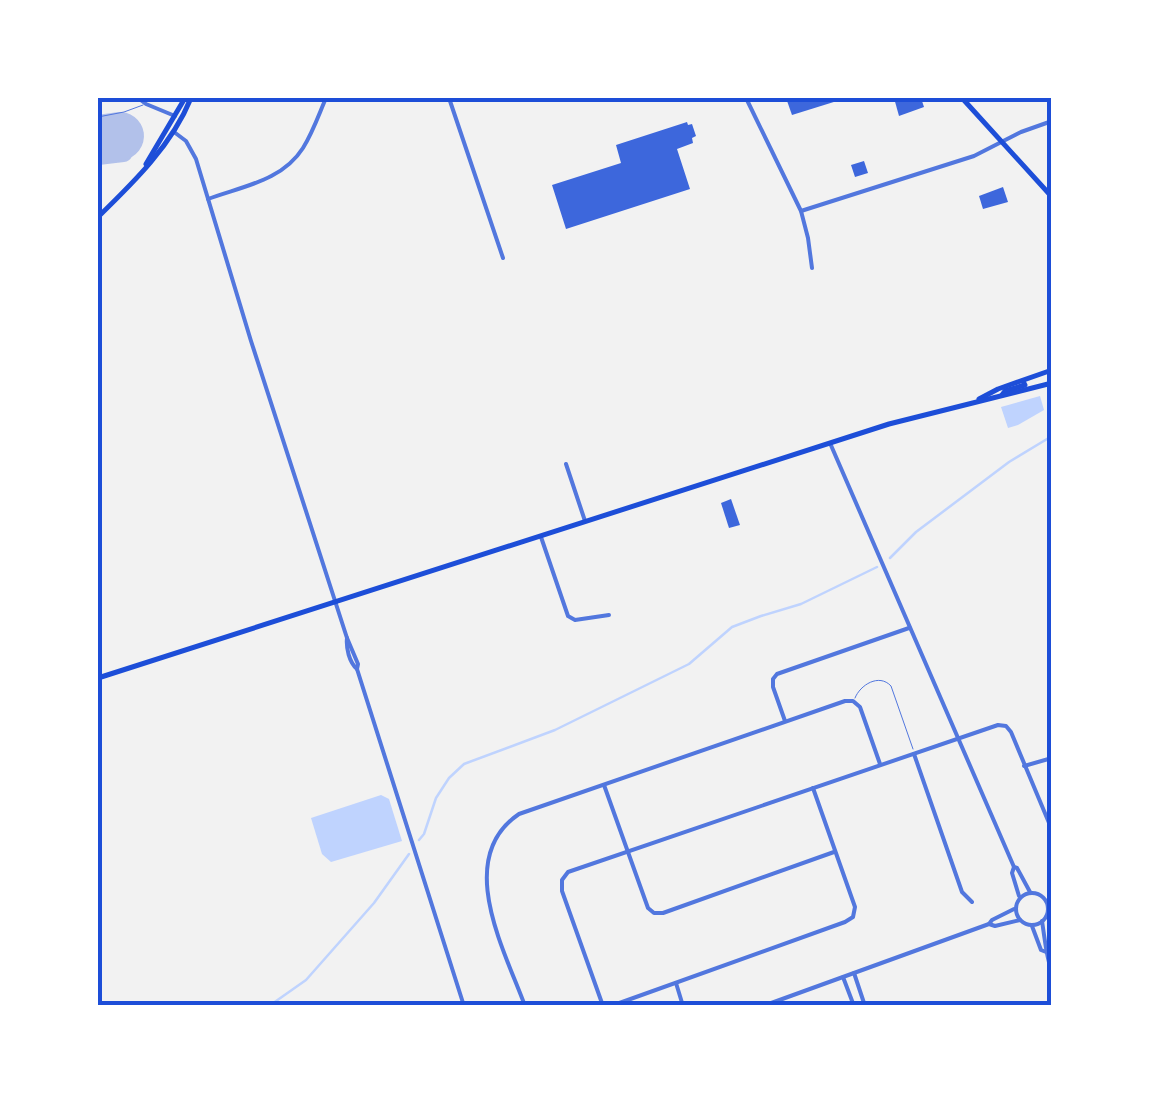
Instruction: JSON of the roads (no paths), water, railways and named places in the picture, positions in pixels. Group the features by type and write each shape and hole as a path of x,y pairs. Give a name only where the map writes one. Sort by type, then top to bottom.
{"main road":[{"path":"145,167 188,98"},
{"path":"98,217 157,156 174,132 188,98"},
{"path":"962,98 1052,197"},
{"path":"976,400 1052,370"},
{"path":"1000,397 1024,384 1023,380"},
{"path":"98,678 830,442 976,400 1052,383"}],"street":[{"path":"138,98 175,116"},
{"path":"208,199 270,178 287,166 304,147 326,98"},
{"path":"449,98 503,258"},
{"path":"746,98 801,210 812,268"},
{"path":"801,210 974,156 1052,121"},
{"path":"174,132 193,153 464,1006"},
{"path":"830,442 1014,867 1030,892 1052,896"},
{"path":"566,464 585,522"},
{"path":"541,537 568,616 575,620 609,615"},
{"path":"785,722 773,687 777,674 910,628"},
{"path":"525,1006 487,898 486,879 500,830 519,814 846,700 860,708 880,764"},
{"path":"604,1006 562,891 562,880 568,872 998,725 1012,732 1052,830"},
{"path":"914,752 962,892 972,902"},
{"path":"1024,766 1052,758"},
{"path":"604,785 648,908 654,913 663,914 836,852"},
{"path":"611,1006 853,917 855,907 813,788"},
{"path":"1014,867 1012,874 1020,898"},
{"path":"763,1006 989,924 1015,908 1020,898 1030,892"},
{"path":"989,924 1042,922 1050,910 1044,897"},
{"path":"1015,908 1020,920"},
{"path":"1042,922 1052,973"},
{"path":"1031,925 1046,952"},
{"path":"854,973 865,1006"},
{"path":"843,977 854,1006"},
{"path":"676,983 683,1006"}],"lane":[{"path":"98,117 146,104"},
{"path":"853,701 859,688 886,681 914,752"}],"water":[{"path":"1040,396 1044,410 1008,428 1001,407"},
{"path":"381,795 389,799 402,841 331,862 322,854 311,818"}],"waterway":[{"path":"890,558 916,532 1009,462 1052,436"},
{"path":"419,840 436,798 464,764 555,730 689,664 732,627 801,604 877,567"},
{"path":"269,1006 306,980 374,903 409,854"}]}
